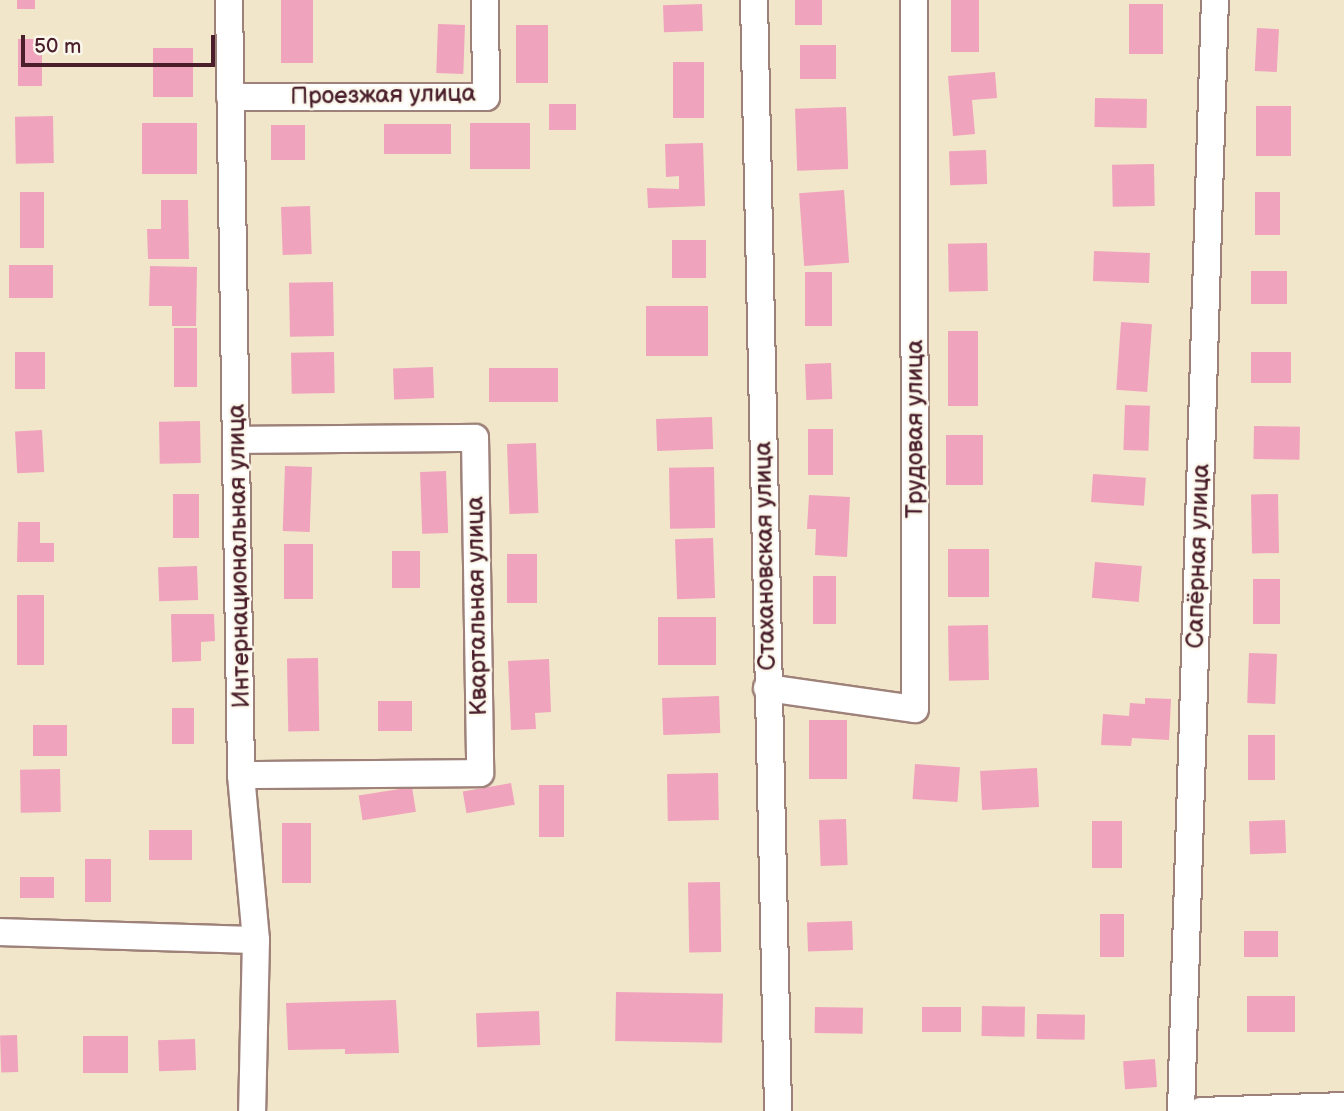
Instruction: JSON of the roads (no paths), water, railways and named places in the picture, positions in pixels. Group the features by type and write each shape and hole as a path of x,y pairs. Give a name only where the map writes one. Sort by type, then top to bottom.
{"street":[{"name":"Интернациональная улица","path":"229,0 242,775 256,940 252,1111"},
{"name":"Проезжая улица","path":"230,97 486,97 485,0"},
{"name":"Стахановская улица","path":"754,0 778,1111"},
{"name":"Трудовая улица","path":"767,688 915,709 914,0"},
{"name":"Сапёрная улица","path":"1181,1111 1215,0"},
{"name":"Квартальная улица","path":"238,440 475,438 480,773 242,775"},
{"path":"0,932 256,940"},
{"path":"1201,1111 1344,1106"}]}
